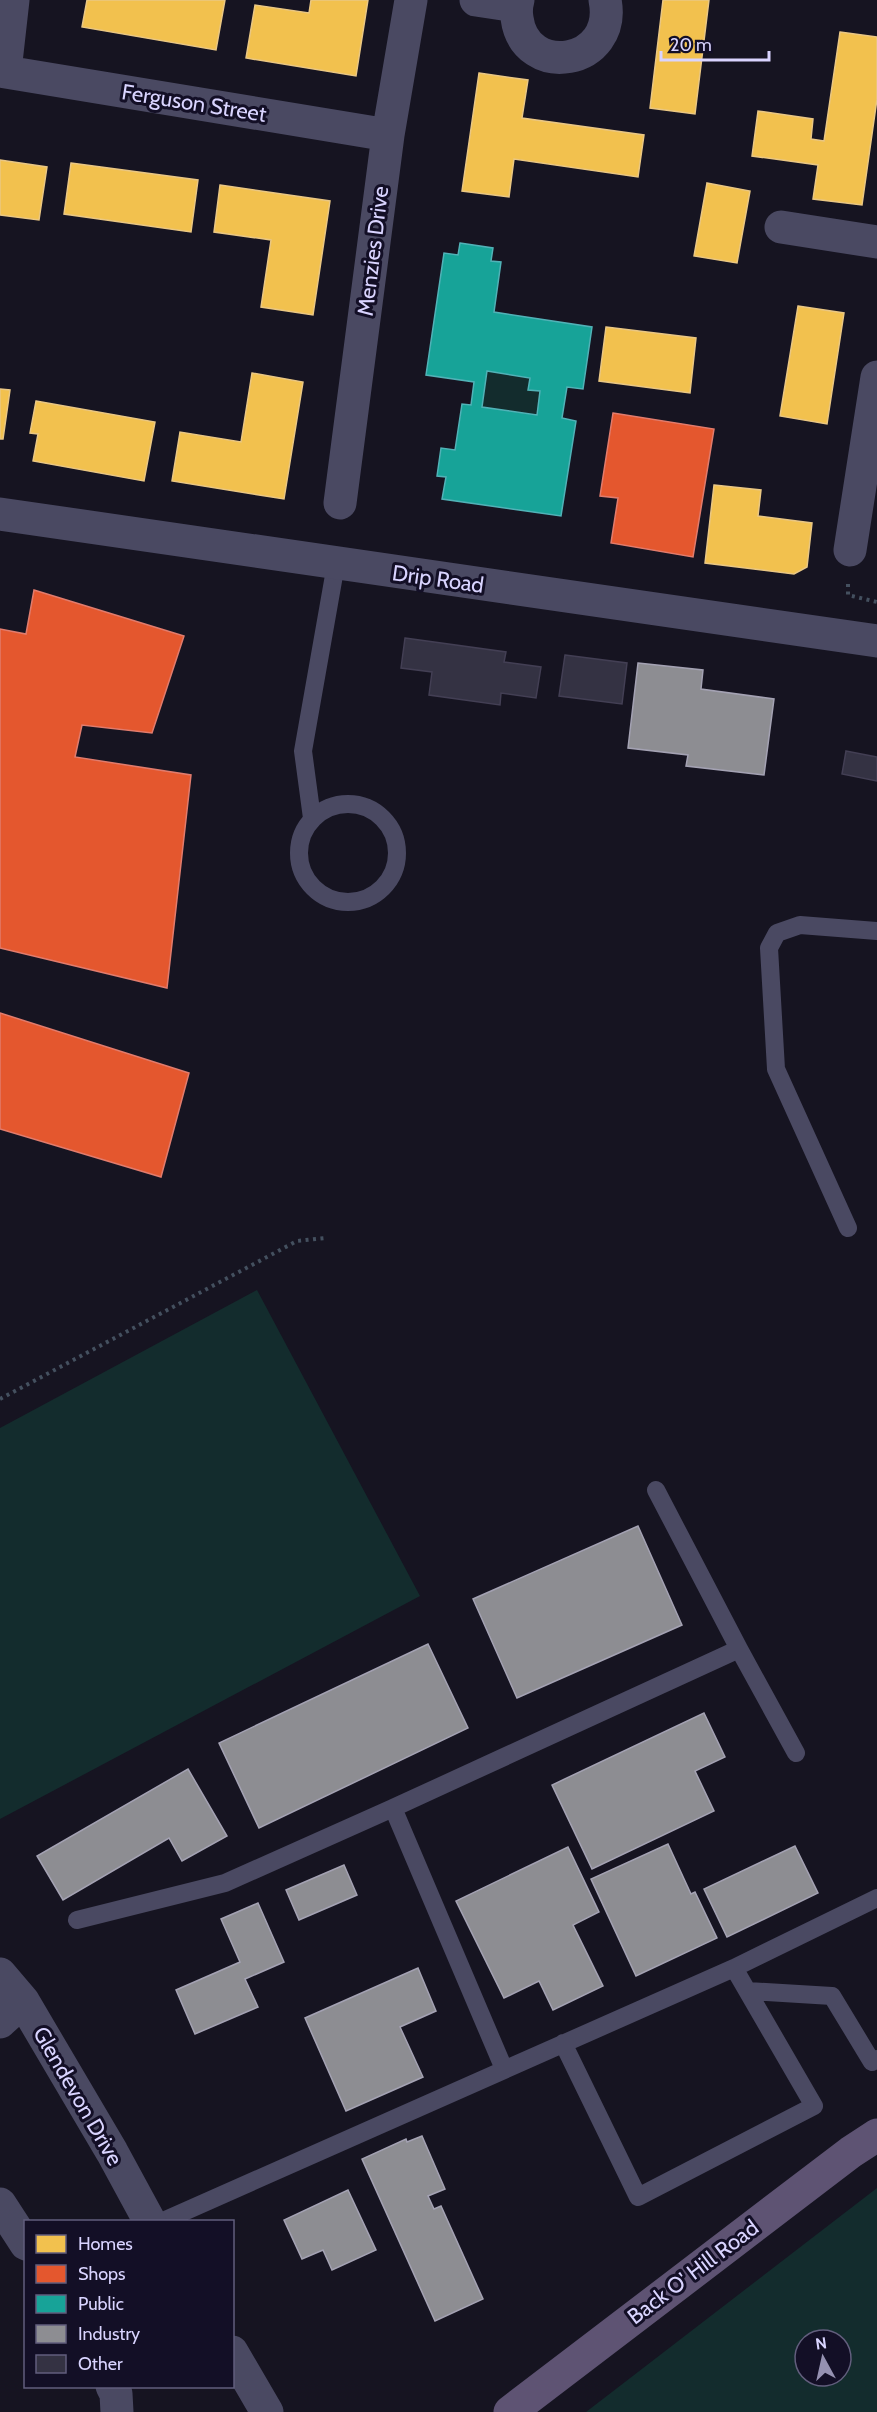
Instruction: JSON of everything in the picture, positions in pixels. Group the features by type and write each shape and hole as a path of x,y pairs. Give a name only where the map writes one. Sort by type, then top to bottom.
{"main road":[{"name":"Back O' Hill Road","path":"510,2412 850,2152 877,2135"}],"street":[{"path":"3,71 13,0"},
{"name":"Menzies Drive","path":"340,503 388,135 411,0"},
{"path":"476,0 517,3 519,29 527,43 542,54 557,58 571,57 586,51 599,39 606,24 605,0"},
{"name":"Ferguson Street","path":"3,71 388,135"},
{"path":"781,227 877,242"},
{"path":"850,550 877,377"},
{"name":"Drip Road","path":"0,514 877,641"},
{"name":"Glendevon Drive","path":"0,1974 11,2012 112,2152 149,2220"},
{"path":"0,2204 24,2241"},
{"path":"234,2355 267,2412"},
{"path":"113,2388 116,2394 117,2412"}],"lane":[{"path":"312,818 325,809 341,803 357,804 372,809 385,820 393,833 397,856 389,879 380,891 352,902 336,901 323,895 311,885 303,873 299,859 301,837 312,818 303,751 336,564"},
{"path":"848,1228 776,1069 769,948 777,933 801,925 877,931"},
{"path":"656,1490 796,1753"},
{"path":"76,1920 225,1882 393,1808 739,1649"},
{"path":"393,1808 504,2069"},
{"path":"165,2220 734,1968 877,1898"},
{"path":"563,2043 638,2197 814,2106 734,1968"},
{"path":"748,1991 832,1996 872,2062 877,2059"}],"path":[{"path":"0,1399 297,1242 325,1238"}],"green space":[{"path":"487,371 530,378 528,390 540,391 537,415 482,407"},
{"path":"257,1290 420,1596 0,1819 0,1428"},
{"path":"877,2188 877,2412 586,2412"}],"building: Homes":[{"path":"87,0 225,0 216,50 82,27"},
{"path":"311,0 368,0 356,76 246,58 255,5 309,13"},
{"path":"663,0 709,0 695,114 650,108"},
{"path":"840,32 877,37 877,99 862,205 813,199 818,165 752,156 758,111 813,119 811,139 824,141"},
{"path":"479,73 528,80 522,118 644,135 638,177 514,159 509,197 462,191"},
{"path":"0,160 47,167 39,220 0,215"},
{"path":"71,163 198,180 191,232 64,214"},
{"path":"707,183 750,191 737,263 694,256"},
{"path":"220,185 330,201 313,315 261,307 271,240 214,232"},
{"path":"798,306 844,313 827,424 780,416"},
{"path":"606,327 696,338 690,393 599,381"},
{"path":"252,373 303,382 284,499 172,481 180,432 241,442"},
{"path":"0,389 10,390 3,439 0,439"},
{"path":"36,401 155,422 144,481 33,461 38,434 30,433"},
{"path":"714,485 761,490 758,516 812,523 807,567 794,574 705,563"}],"building: Shops":[{"path":"613,413 714,429 693,557 611,543 618,498 600,496"},
{"path":"34,590 184,636 152,733 82,725 75,757 191,775 167,988 0,948 0,629 26,634"},
{"path":"0,1013 189,1073 161,1177 0,1129"}],"building: Public":[{"path":"460,243 493,248 491,261 501,262 494,312 592,327 583,389 567,387 562,418 576,421 561,516 442,499 446,477 437,476 441,448 455,450 462,404 471,405 474,382 426,375 444,253 458,255","holes":["487,371 530,378 528,390 540,391 537,415 482,407"]}],"building: Industry":[{"path":"638,663 703,670 701,689 774,699 764,775 686,766 688,755 628,748"},
{"path":"638,1526 682,1625 517,1698 473,1599"},
{"path":"428,1644 468,1728 259,1828 219,1743"},
{"path":"704,1713 725,1757 695,1771 714,1811 592,1869 552,1785"},
{"path":"188,1769 227,1836 182,1861 169,1838 63,1900 37,1856"},
{"path":"668,1844 691,1894 695,1892 717,1938 636,1976 591,1879"},
{"path":"795,1846 818,1893 727,1937 704,1889"},
{"path":"568,1847 599,1912 573,1925 603,1986 553,2010 539,1981 504,1998 456,1901"},
{"path":"344,1865 357,1895 299,1920 286,1890"},
{"path":"258,1903 284,1962 245,1979 258,2007 195,2034 176,1990 240,1962 221,1919"},
{"path":"418,1968 436,2011 400,2027 423,2077 346,2111 305,2018"},
{"path":"422,2136 445,2189 428,2196 434,2209 441,2206 483,2299 435,2321 362,2159 406,2139 407,2142"},
{"path":"348,2190 376,2250 332,2270 323,2250 302,2259 284,2220"}],"building: Other":[{"path":"405,638 506,652 504,662 541,667 536,698 501,693 500,705 429,695 432,672 401,668"},
{"path":"565,655 627,663 622,704 559,696"},
{"path":"846,751 877,757 877,781 842,774"}]}
